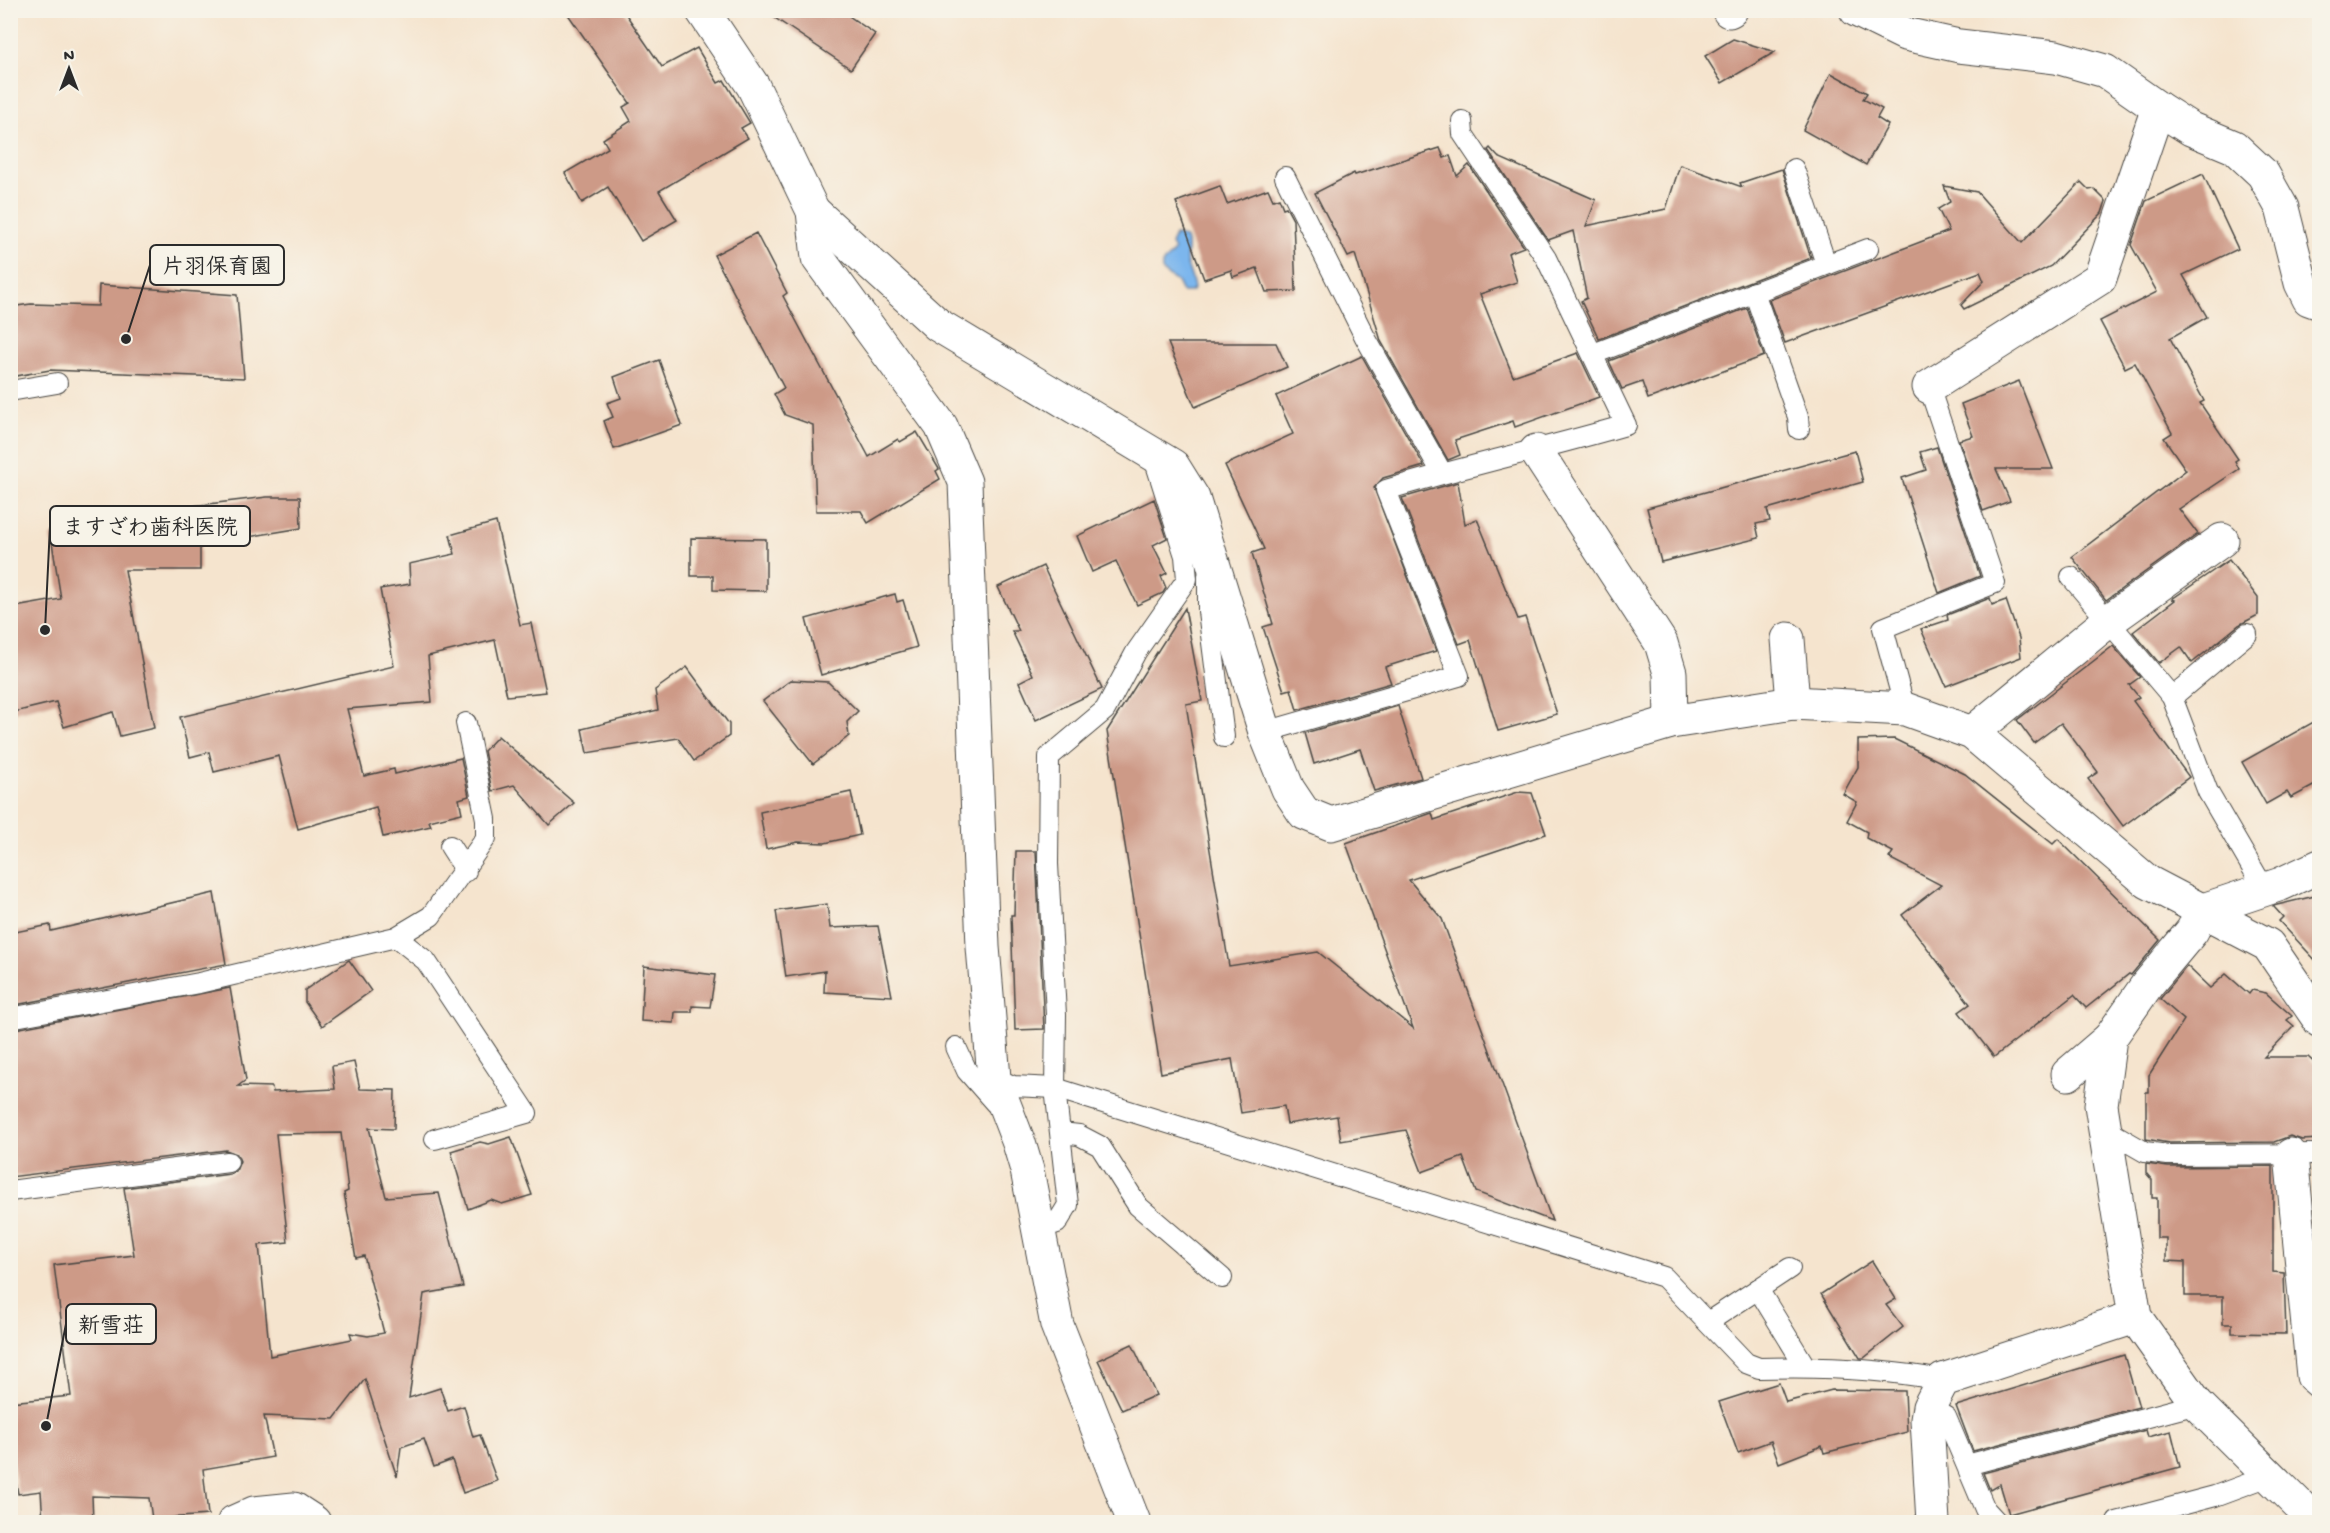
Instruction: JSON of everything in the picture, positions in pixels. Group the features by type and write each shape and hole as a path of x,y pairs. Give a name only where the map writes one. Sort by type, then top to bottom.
{"street":[{"path":"702,10 753,86 813,211 818,258 941,426 965,482 983,947 994,1078 1019,1143 1039,1229 1040,1250 1058,1325 1134,1522"},
{"path":"1856,10 1905,34 1959,46 2056,57 2105,71 2191,129 2234,147 2263,174 2282,208 2301,283 2309,299 2319,303"},
{"path":"1929,387 2100,278 2158,108"},
{"path":"813,211 938,325 1173,466 1193,498 1265,732 1288,789 1304,813 1331,824 1671,722 1793,703 1905,709 1972,733 2148,882 2268,945 2319,1021"},
{"path":"1536,451 1661,643 1670,673 1671,722"},
{"path":"1972,733 2107,622 2222,540"},
{"path":"1788,639 1793,703"},
{"path":"2068,1074 2110,1038 2147,985 2192,931 2203,910 2265,890 2319,866"},
{"path":"2110,1038 2101,1105 2134,1317 2197,1404 2316,1522"},
{"path":"2305,1155 2313,1376 2319,1382"},
{"path":"1933,1522 1927,1419 1936,1394 2134,1317"},
{"path":"234,1522 254,1513 294,1509 314,1522"}],"lane":[{"path":"1265,732 1459,676 1386,490 1442,473 1536,451 1626,424 1546,258 1463,134 1462,121"},
{"path":"1794,169 1826,264"},
{"path":"1286,177 1365,337 1442,473"},
{"path":"1593,354 1868,249"},
{"path":"1754,292 1798,417 1800,429"},
{"path":"10,391 57,383"},
{"path":"1905,709 1883,628 1995,583 1929,387"},
{"path":"1039,1229 1057,1223 1068,1205 1055,1088 1056,1015 1048,864 1049,757 1106,711 1136,652 1187,579 1185,556 1153,455"},
{"path":"1209,549 1208,611 1224,737"},
{"path":"2071,577 2172,697 2208,792 2265,890"},
{"path":"2172,697 2247,634"},
{"path":"10,1018 199,983 396,938 431,916 466,871 486,838 486,819 466,723"},
{"path":"450,846 466,871"},
{"path":"396,938 426,961 527,1113 435,1139"},
{"path":"956,1047 967,1071 1007,1116"},
{"path":"994,1078 1013,1086 1055,1088 1664,1276 1746,1363 1759,1368 1850,1367 1936,1394 1985,1509 1997,1522"},
{"path":"2105,1129 2145,1152 2168,1155 2305,1155"},
{"path":"1061,1133 1079,1135 1100,1146 1138,1206 1222,1278"},
{"path":"10,1191 228,1162"},
{"path":"1708,1322 1790,1268"},
{"path":"1758,1289 1805,1366"},
{"path":"1967,1465 2197,1404"},
{"path":"2117,1522 2215,1496 2269,1476"}],"water":[{"path":"1175,235 1181,236 1187,242 1186,260 1194,289 1191,292 1182,292 1177,282 1162,271 1162,264 1174,251 1171,244"}],"building":[{"path":"565,10 623,10 662,67 697,48 718,83 724,80 750,123 741,128 748,138 659,191 677,220 641,241 608,187 582,203 565,173 608,148 603,139 631,121 623,107 630,103"},
{"path":"763,10 840,10 875,34 851,69"},
{"path":"1733,39 1775,52 1722,83 1705,56"},
{"path":"1831,73 1867,93 1863,99 1882,109 1877,118 1888,125 1866,165 1803,130"},
{"path":"1440,148 1444,158 1450,156 1457,176 1469,165 1524,247 1508,253 1517,282 1480,294 1513,376 1578,353 1599,397 1515,427 1513,421 1455,440 1460,455 1448,460 1381,341 1355,254 1348,257 1315,193 1354,173 1355,175"},
{"path":"1490,148 1498,157 1596,200 1586,226 1666,209 1680,165 1742,187 1740,183 1782,169 1811,258 1599,339 1581,301 1587,298 1573,231 1548,240 1488,150"},
{"path":"2203,174 2238,249 2183,275 2207,317 2170,338 2204,401 2200,403 2238,459 2235,461 2239,469 2179,509 2198,534 2106,600 2072,557 2186,470 2164,438 2172,433 2135,363 2125,368 2100,321 2157,292 2131,245 2146,201"},
{"path":"2081,182 2089,190 2094,189 2106,201 2102,213 2051,266 1964,309 1961,305 1984,281 1980,272 1785,343 1769,300 1949,231 1938,209 1950,202 1944,186 1977,192 2022,243"},
{"path":"1220,186 1227,204 1268,189 1273,200 1279,198 1283,208 1286,207 1293,220 1296,291 1266,292 1257,268 1233,277 1231,270 1204,279 1176,202"},
{"path":"756,233 787,293 783,296 869,457 898,439 900,442 917,432 939,469 936,471 940,479 868,523 861,511 816,511 813,425 785,415 774,394 784,388 714,255"},
{"path":"99,285 237,295 244,378 50,370 10,377 10,307 31,304 98,306"},
{"path":"1747,308 1764,356 1648,399 1642,382 1622,389 1609,361"},
{"path":"1168,343 1276,343 1287,367 1195,407"},
{"path":"1362,356 1424,466 1383,478 1374,488 1436,651 1385,667 1391,683 1297,710 1291,689 1284,691 1263,627 1273,624 1252,553 1264,549 1225,465 1293,434 1276,396"},
{"path":"659,360 682,425 614,449 604,421 613,417 607,403 621,398 614,377"},
{"path":"2019,381 2053,469 1996,469 2010,501 1983,511 1959,440 1973,436 1961,404"},
{"path":"1937,447 1980,576 1939,593 1902,478 1926,470 1920,452"},
{"path":"1855,451 1863,482 1767,509 1770,521 1756,524 1759,538 1661,562 1647,508"},
{"path":"1458,482 1465,524 1477,519 1518,619 1525,617 1557,714 1498,731 1470,640 1459,644 1402,498"},
{"path":"267,497 300,497 301,528 200,545 200,570 125,570 154,728 120,736 113,712 64,727 56,702 10,713 10,608 61,599 51,536 193,513 192,506"},
{"path":"1154,499 1167,538 1153,545 1167,573 1161,576 1166,588 1163,593 1137,605 1116,561 1092,572 1077,536"},
{"path":"496,522 520,625 531,623 546,692 507,696 495,640 428,656 432,702 347,709 364,776 394,769 395,774 461,758 469,796 459,799 462,813 429,821 431,826 383,837 376,807 298,829 279,756 214,772 209,752 190,757 180,717 394,666 380,589 410,584 409,564 455,554 450,535"},
{"path":"691,538 766,539 766,591 713,590 713,576 691,576"},
{"path":"2229,560 2258,598 2258,615 2239,625 2192,663 2181,647 2159,663 2133,632 2175,600 2172,599"},
{"path":"1043,566 1102,689 1036,720 1019,682 1033,675 1012,631 1019,631 998,587"},
{"path":"895,594 897,602 903,600 917,647 821,675 806,619"},
{"path":"1990,598 1992,605 2006,600 2019,638 2021,657 1946,686 1921,629 1948,620 1947,615"},
{"path":"1185,608 1202,701 1186,704 1229,966 1318,952 1413,1028 1346,843 1432,813 1434,820 1518,792 1532,793 1546,834 1409,880 1442,919 1552,1221 1476,1192 1463,1157 1422,1172 1406,1130 1341,1141 1337,1116 1287,1124 1284,1106 1241,1113 1232,1059 1161,1073 1107,731"},
{"path":"2113,646 2140,677 2129,685 2139,697 2133,701 2189,777 2123,826 2088,779 2098,772 2061,723 2034,743 2017,720"},
{"path":"687,667 729,724 729,736 694,761 678,738 587,753 582,729 658,710 655,690"},
{"path":"791,680 828,682 858,711 847,722 849,736 813,764 763,701"},
{"path":"1398,706 1421,778 1374,791 1360,749 1314,764 1305,733"},
{"path":"2319,719 2319,783 2291,798 2287,792 2266,804 2242,762"},
{"path":"498,736 574,803 549,825 514,785 492,791 484,751"},
{"path":"1894,739 1965,774 2053,844 2058,839 2160,940 2131,975 2129,974 2086,1008 2074,995 1994,1057 1959,1012 1970,1004 1902,915 1941,885 1889,858 1893,852 1866,838 1867,832 1847,821 1857,802 1843,794 1858,767 1858,740"},
{"path":"851,792 860,835 825,843 798,842 766,849 760,812"},
{"path":"1016,851 1036,851 1044,1029 1015,1030 1011,915 1014,915"},
{"path":"214,893 226,964 10,1006 10,933 50,925 51,931"},
{"path":"2319,895 2319,964 2279,921 2283,917 2273,906"},
{"path":"827,904 830,928 878,926 892,996 824,992 825,971 786,977 776,911"},
{"path":"349,960 371,991 322,1026 305,1002 305,990"},
{"path":"644,966 715,975 710,1007 692,1006 692,1012 675,1012 674,1023 641,1021"},
{"path":"2187,966 2210,988 2226,974 2249,994 2252,990 2266,993 2292,1016 2287,1020 2294,1026 2264,1057 2308,1057 2319,1067 2319,1139 2302,1140 2290,1136 2274,1142 2169,1143 2146,1139 2146,1092 2149,1092 2149,1075 2184,1020 2160,999"},
{"path":"230,988 246,1080 238,1086 272,1087 273,1092 335,1089 332,1066 354,1062 360,1089 395,1090 394,1129 369,1128 386,1197 439,1193 463,1287 424,1294 409,1398 440,1388 448,1411 464,1406 473,1437 480,1435 497,1481 463,1493 452,1460 434,1467 424,1439 401,1447 397,1477 365,1379 334,1419 264,1416 273,1457 203,1469 208,1515 152,1519 149,1498 92,1496 93,1522 43,1522 41,1491 18,1494 10,1449 10,1402 71,1396 54,1265 134,1255 124,1188 230,1174 236,1171 240,1161 237,1154 226,1150 10,1177 10,1030","holes":["341,1133 348,1191 344,1193 356,1258 364,1256 384,1333 368,1336 350,1333 352,1339 270,1356 259,1245 288,1242 276,1134"]},
{"path":"511,1137 532,1195 502,1204 491,1200 468,1209 451,1151 480,1142 489,1144"},
{"path":"2146,1164 2168,1167 2273,1166 2273,1272 2284,1273 2286,1334 2232,1333 2232,1324 2223,1324 2223,1296 2185,1296 2185,1262 2166,1261 2166,1238 2157,1238 2157,1198 2152,1198 2152,1180 2146,1173"},
{"path":"1872,1261 1896,1299 1886,1305 1903,1327 1864,1358 1860,1358 1821,1294"},
{"path":"1132,1344 1156,1395 1122,1410 1098,1360"},
{"path":"2124,1355 2139,1407 1973,1451 1956,1406"},
{"path":"1779,1383 1786,1402 1832,1390 1905,1391 1907,1432 1824,1453 1822,1446 1779,1463 1771,1441 1738,1453 1719,1402"},
{"path":"2146,1430 2148,1437 2171,1431 2180,1467 2009,1514 2000,1484 1990,1490 1983,1473"}],"place":[{"name":"片羽保育園","path":"126,339"},
{"name":"ますざわ歯科医院","path":"45,630"},
{"name":"新雪荘","path":"46,1426"}]}
